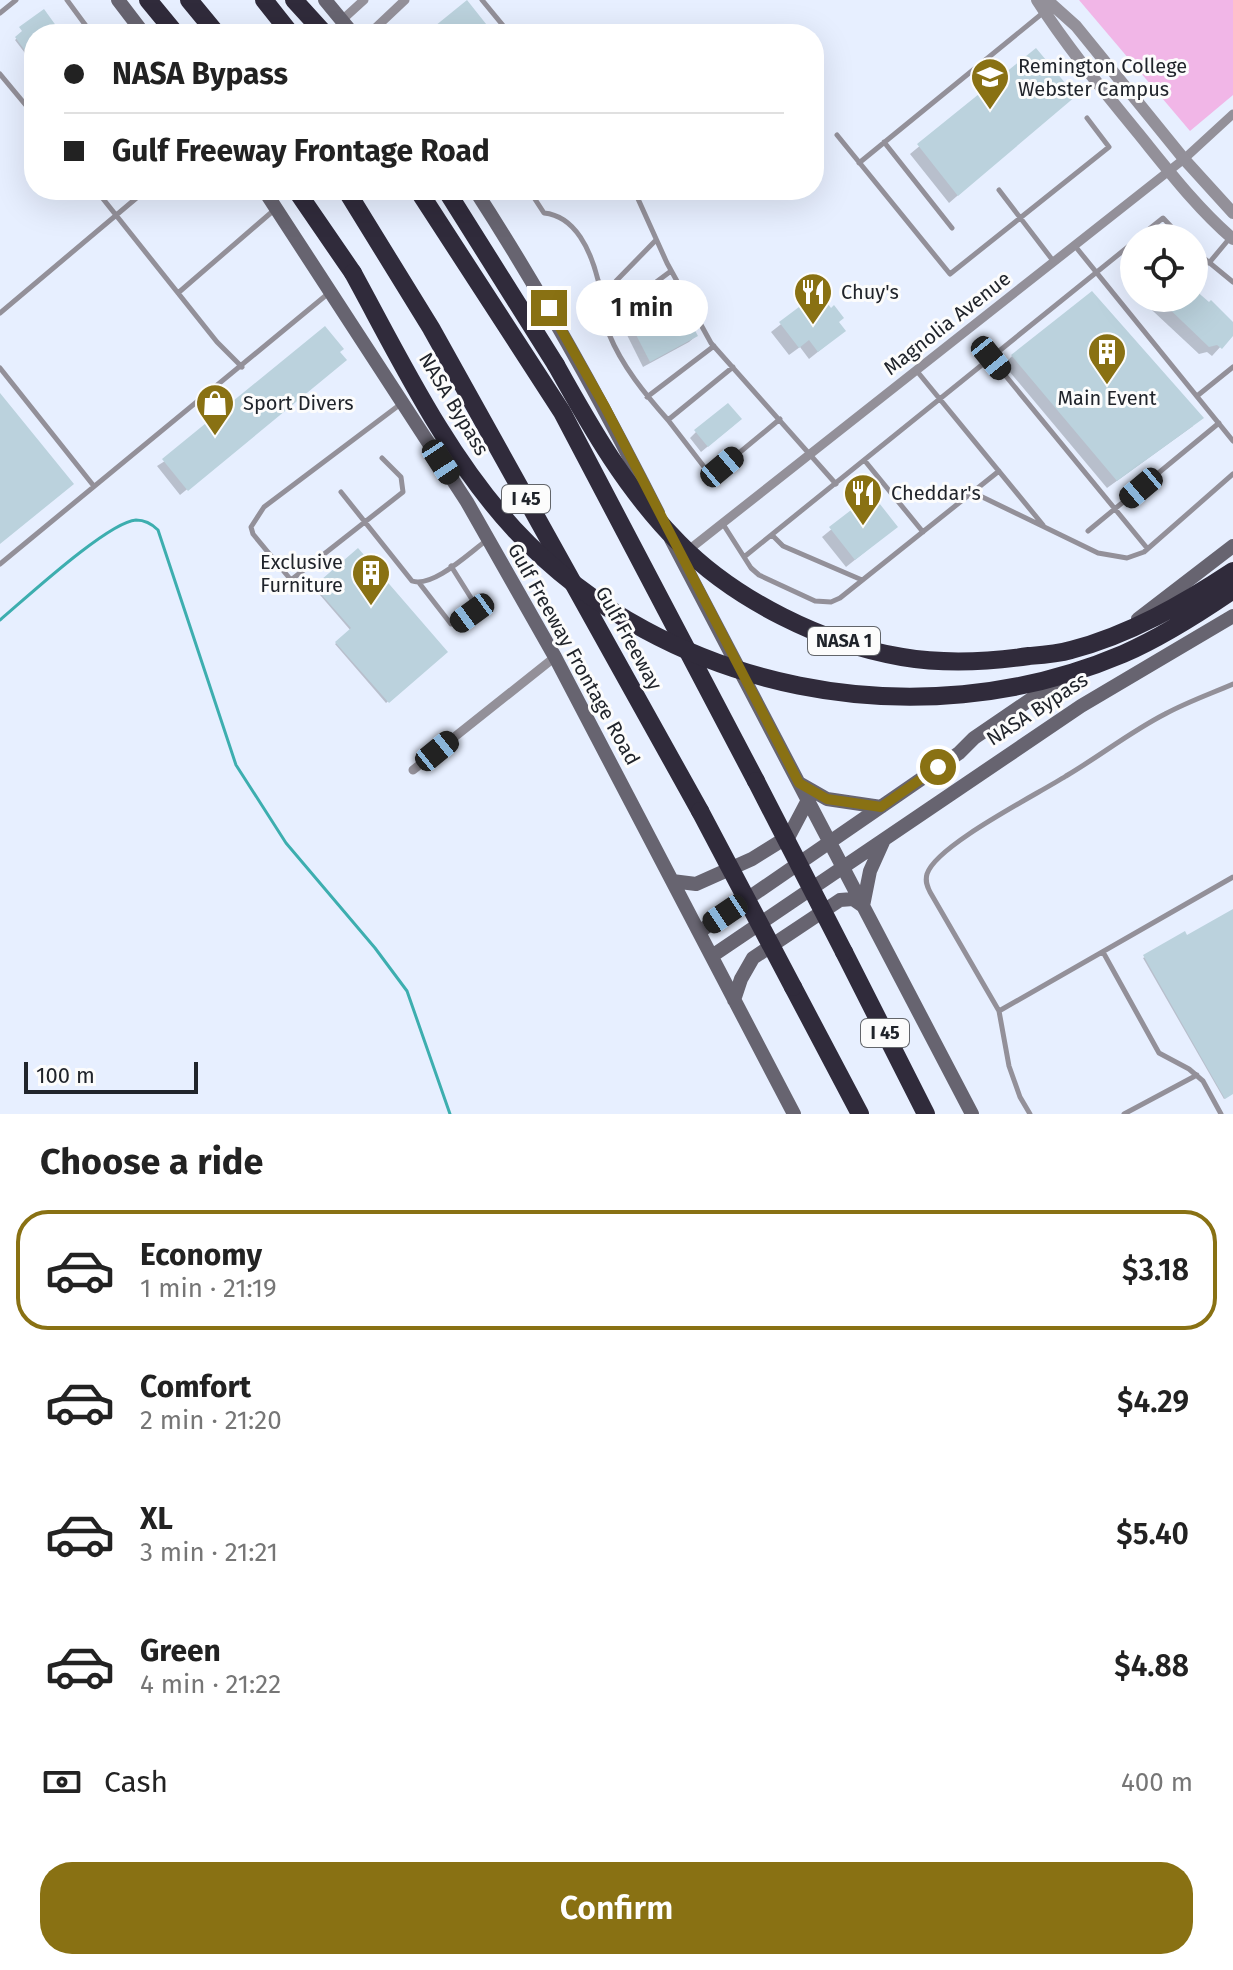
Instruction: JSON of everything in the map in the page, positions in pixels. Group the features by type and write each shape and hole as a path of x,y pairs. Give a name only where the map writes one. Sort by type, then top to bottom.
{"highway":[{"path":"148,0 168,24"},
{"path":"189,0 209,24"},
{"path":"264,0 283,24"},
{"path":"294,0 316,24"},
{"name":"NASA Bypass","path":"303,200 353,273 450,445 513,528 562,574 598,601 647,631 712,661 778,682 846,694 911,697 971,693 1063,675 1122,654 1182,623 1233,590"},
{"name":"Gulf Freeway","path":"352,200 431,328 700,811 860,1114"},
{"name":"I 45","path":"424,200 562,412 926,1114"},
{"name":"NASA Bypass","path":"452,200 618,470 679,543 715,576 755,602 805,626 901,657 999,661 1069,651 1118,634 1156,617 1233,571"}],"main road":[{"path":"118,0 136,24"},
{"path":"325,0 345,24"},
{"name":"Gulf Freeway Frontage Road","path":"271,200 488,539 555,657 794,1114"},
{"path":"481,200 535,283 605,407 972,1114"},
{"name":"NASA Bypass","path":"699,932 959,753 974,738 1050,686 1233,546"},
{"name":"NASA Bypass","path":"712,956 1081,706 1233,616"},
{"path":"799,783 827,799 881,807"},
{"path":"672,881 696,884 752,859 789,836 808,800"},
{"path":"863,906 870,871 884,839"},
{"path":"734,1000 753,958 840,900 853,899 863,906"}],"street":[{"path":"342,20 364,0"},
{"path":"380,24 405,0"},
{"path":"1043,4 1076,26 1184,159 1233,213"},
{"path":"1043,4 1062,39 1209,219 1232,238"},
{"name":"Magnolia Avenue","path":"680,556 1169,171 1233,114"},
{"path":"413,770 555,657"}],"lane":[{"path":"0,13 16,0"},
{"path":"67,0 85,24"},
{"path":"482,0 502,24"},
{"path":"859,163 1043,4"},
{"path":"0,74 24,103"},
{"path":"837,135 950,274 1109,147 1087,118"},
{"path":"884,142 952,228"},
{"path":"999,190 1054,262"},
{"path":"103,200 217,342 242,367"},
{"path":"0,313 134,200"},
{"path":"536,200 544,213 562,217 576,230 599,281 609,335 640,389 705,468 716,470 780,419"},
{"path":"638,200 704,333 836,484"},
{"path":"178,293 277,208"},
{"path":"1232,238 1209,263 1233,282"},
{"path":"616,281 656,240"},
{"path":"1074,245 1233,441"},
{"path":"744,557 1120,254"},
{"path":"605,320 671,271"},
{"path":"0,564 331,291"},
{"path":"647,397 714,346"},
{"path":"991,358 1147,548"},
{"path":"668,420 733,367"},
{"path":"1197,396 1233,367"},
{"path":"0,368 93,485"},
{"path":"916,370 1046,528"},
{"path":"382,458 401,477 403,492 291,580 253,534 251,527 264,507 402,402"},
{"path":"1088,531 1219,423"},
{"path":"865,461 923,532"},
{"path":"722,523 759,575 815,601 831,602 999,471"},
{"path":"972,492 1109,556 1135,557 1233,474"},
{"path":"341,492 412,581 420,584 451,624 457,624 474,608 473,601 451,566"},
{"path":"772,535 783,546 862,580"},
{"path":"420,584 432,580 488,539"},
{"path":"1030,1114 1009,1066 999,1011 930,892 926,882 931,867 972,832 1069,775 1134,731 1233,684"},
{"path":"999,1011 1233,877"},
{"path":"1103,952 1159,1053 1197,1075 1221,1114"},
{"path":"1124,1114 1197,1075"}],"shaded area":[{"path":"1079,0 1233,0 1233,95 1190,131"}],"building":[{"path":"467,0 486,24 437,24"},
{"path":"44,9 55,24 24,24 24,49 15,37 22,31 19,27"},
{"path":"1036,48 1076,96 958,196 917,144"},
{"name":"Main Event","path":"1092,291 1204,418 1117,481 1011,355"},
{"name":"Chuy's","path":"819,292 831,308 834,305 844,318 839,322 846,331 818,352 809,340 799,348 779,322"},
{"path":"1211,300 1233,322 1233,336 1222,349 1217,345 1209,347 1173,312 1208,312 1208,301"},
{"path":"680,302 698,336 650,362 632,327"},
{"path":"325,326 344,349 340,352 347,360 188,491 162,459"},
{"path":"0,393 74,484 0,544"},
{"path":"728,403 742,419 708,447 694,430"},
{"name":"Cheddar's","path":"872,494 898,527 855,560 829,527"},
{"name":"Exclusive Furniture","path":"358,548 448,652 389,703 335,642 351,628 314,586"},
{"path":"1233,909 1233,1094 1225,1099 1143,955"}],"waterway":[{"path":"0,620 87,547 123,524 142,521 158,530 236,765 286,843 375,948 407,991 450,1114"}],"place":[{"name":"Remington College Webster Campus","path":"990,111"},
{"name":"Chuy's","path":"813,326"},
{"name":"Main Event","path":"1107,386"},
{"name":"Sport Divers","path":"215,437"},
{"name":"Cheddar's","path":"863,527"},
{"name":"Exclusive Furniture","path":"371,607"}],"route":[{"path":"549,308 605,407 799,783 827,799 881,807 938,767"}]}
